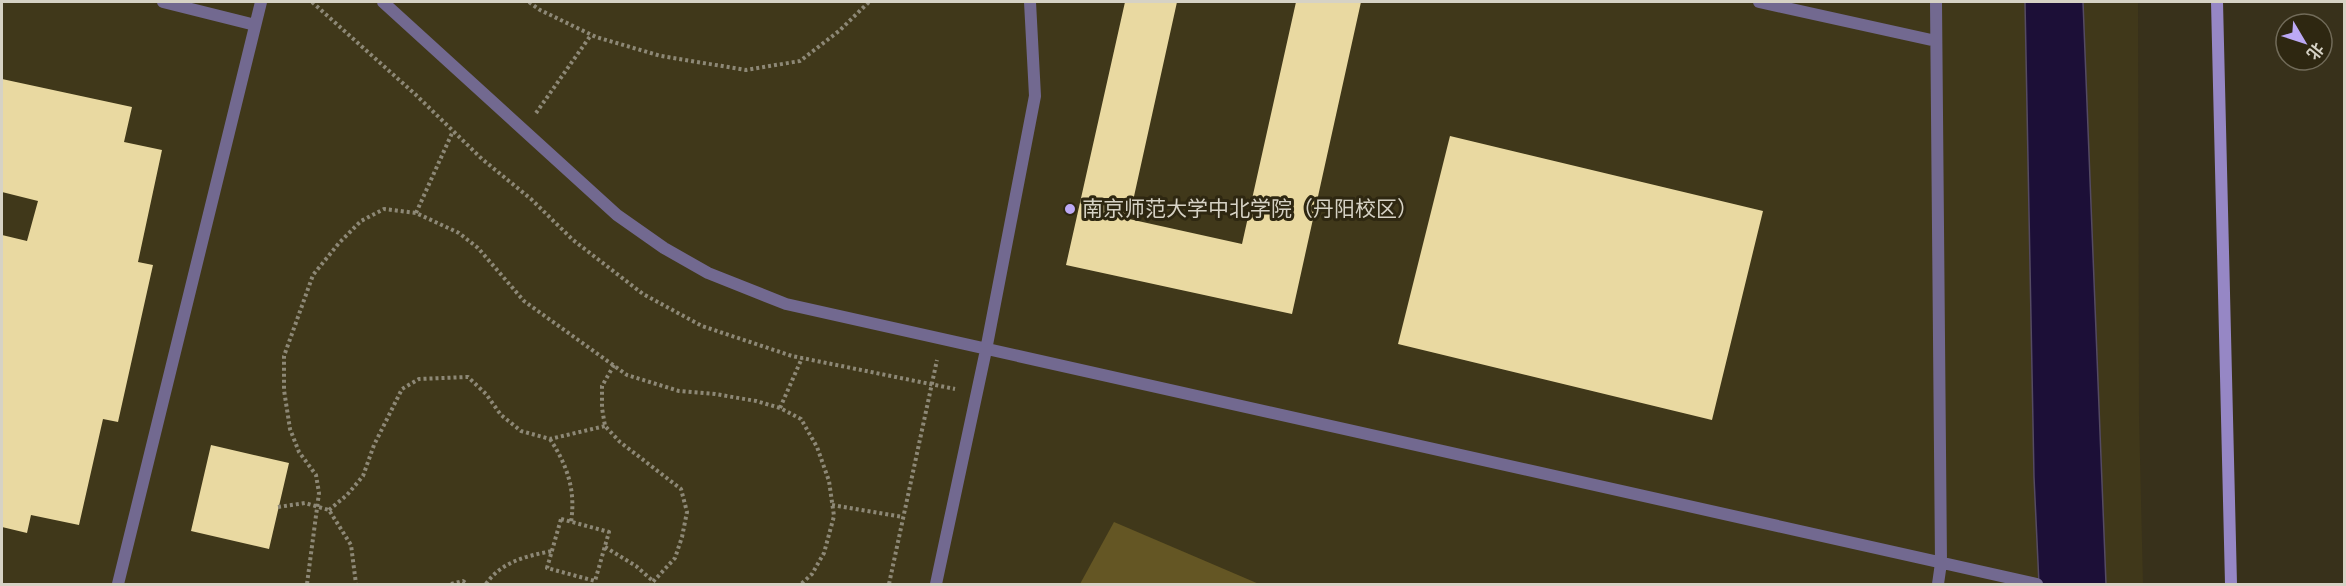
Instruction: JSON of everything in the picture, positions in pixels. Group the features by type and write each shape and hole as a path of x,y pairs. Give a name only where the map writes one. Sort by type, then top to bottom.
{"street":[{"path":"163,2 255,25"},
{"path":"118,585 261,2"},
{"path":"383,2 617,215 664,248 708,273 786,304 2035,584"},
{"path":"936,585 986,350 1035,96 1030,2"},
{"path":"1759,2 1936,41"},
{"path":"1936,2 1941,563 1938,585"},
{"path":"2217,2 2230,585"}],"path":[{"path":"530,2 540,10 591,35 661,56 746,70 800,61 839,31 868,2"},
{"path":"524,130 591,35"},
{"path":"416,213 453,130"},
{"path":"307,585 319,493 316,475 299,452 290,429 284,390 284,356 295,319 313,275 339,243 361,221 384,209 416,213 459,233 478,248 524,301 627,375 679,391 756,401 780,408 801,419 817,447 829,481 834,516 824,553 812,574 801,585"},
{"path":"889,585 941,339"},
{"path":"780,408 802,358"},
{"path":"605,547 636,566 652,583 675,558 687,512 681,489 620,442 605,426 602,386 614,365"},
{"path":"329,510 347,495 363,476 378,437 402,389 420,379 468,377 486,394 501,415 521,431 550,439 605,426"},
{"path":"550,439 563,459 570,480 573,507 571,522"},
{"path":"278,507 305,503 329,510 351,545 356,585"},
{"path":"832,505 903,517"},
{"path":"561,519 609,532 605,547 595,581 547,568 561,519"},
{"path":"486,585 503,567 523,557 552,551"},
{"path":"451,585 463,581 468,585"}],"shaded area":[{"name":"南京师范大学中北学院（丹阳校区）","path":"2,2 2138,2 2139,416 2143,584 2,584"},
{"path":"2025,2 2083,2 2106,584 2039,584 2034,477"},
{"path":"1114,522 1259,584 1080,584"}],"building":[{"path":"1125,2 1177,2 1129,219 1242,244 1296,2 1361,2 1292,314 1066,265"},
{"path":"2,79 132,107 124,142 162,150 138,262 153,265 118,422 103,419 79,525 31,515 27,533 2,527 2,235 27,241 38,201 2,192"},
{"path":"1450,136 1763,211 1712,420 1398,344"},
{"path":"211,445 289,463 269,549 191,531"}],"place":[{"name":"南京师范大学中北学院（丹阳校区）","path":"1070,209"}]}
